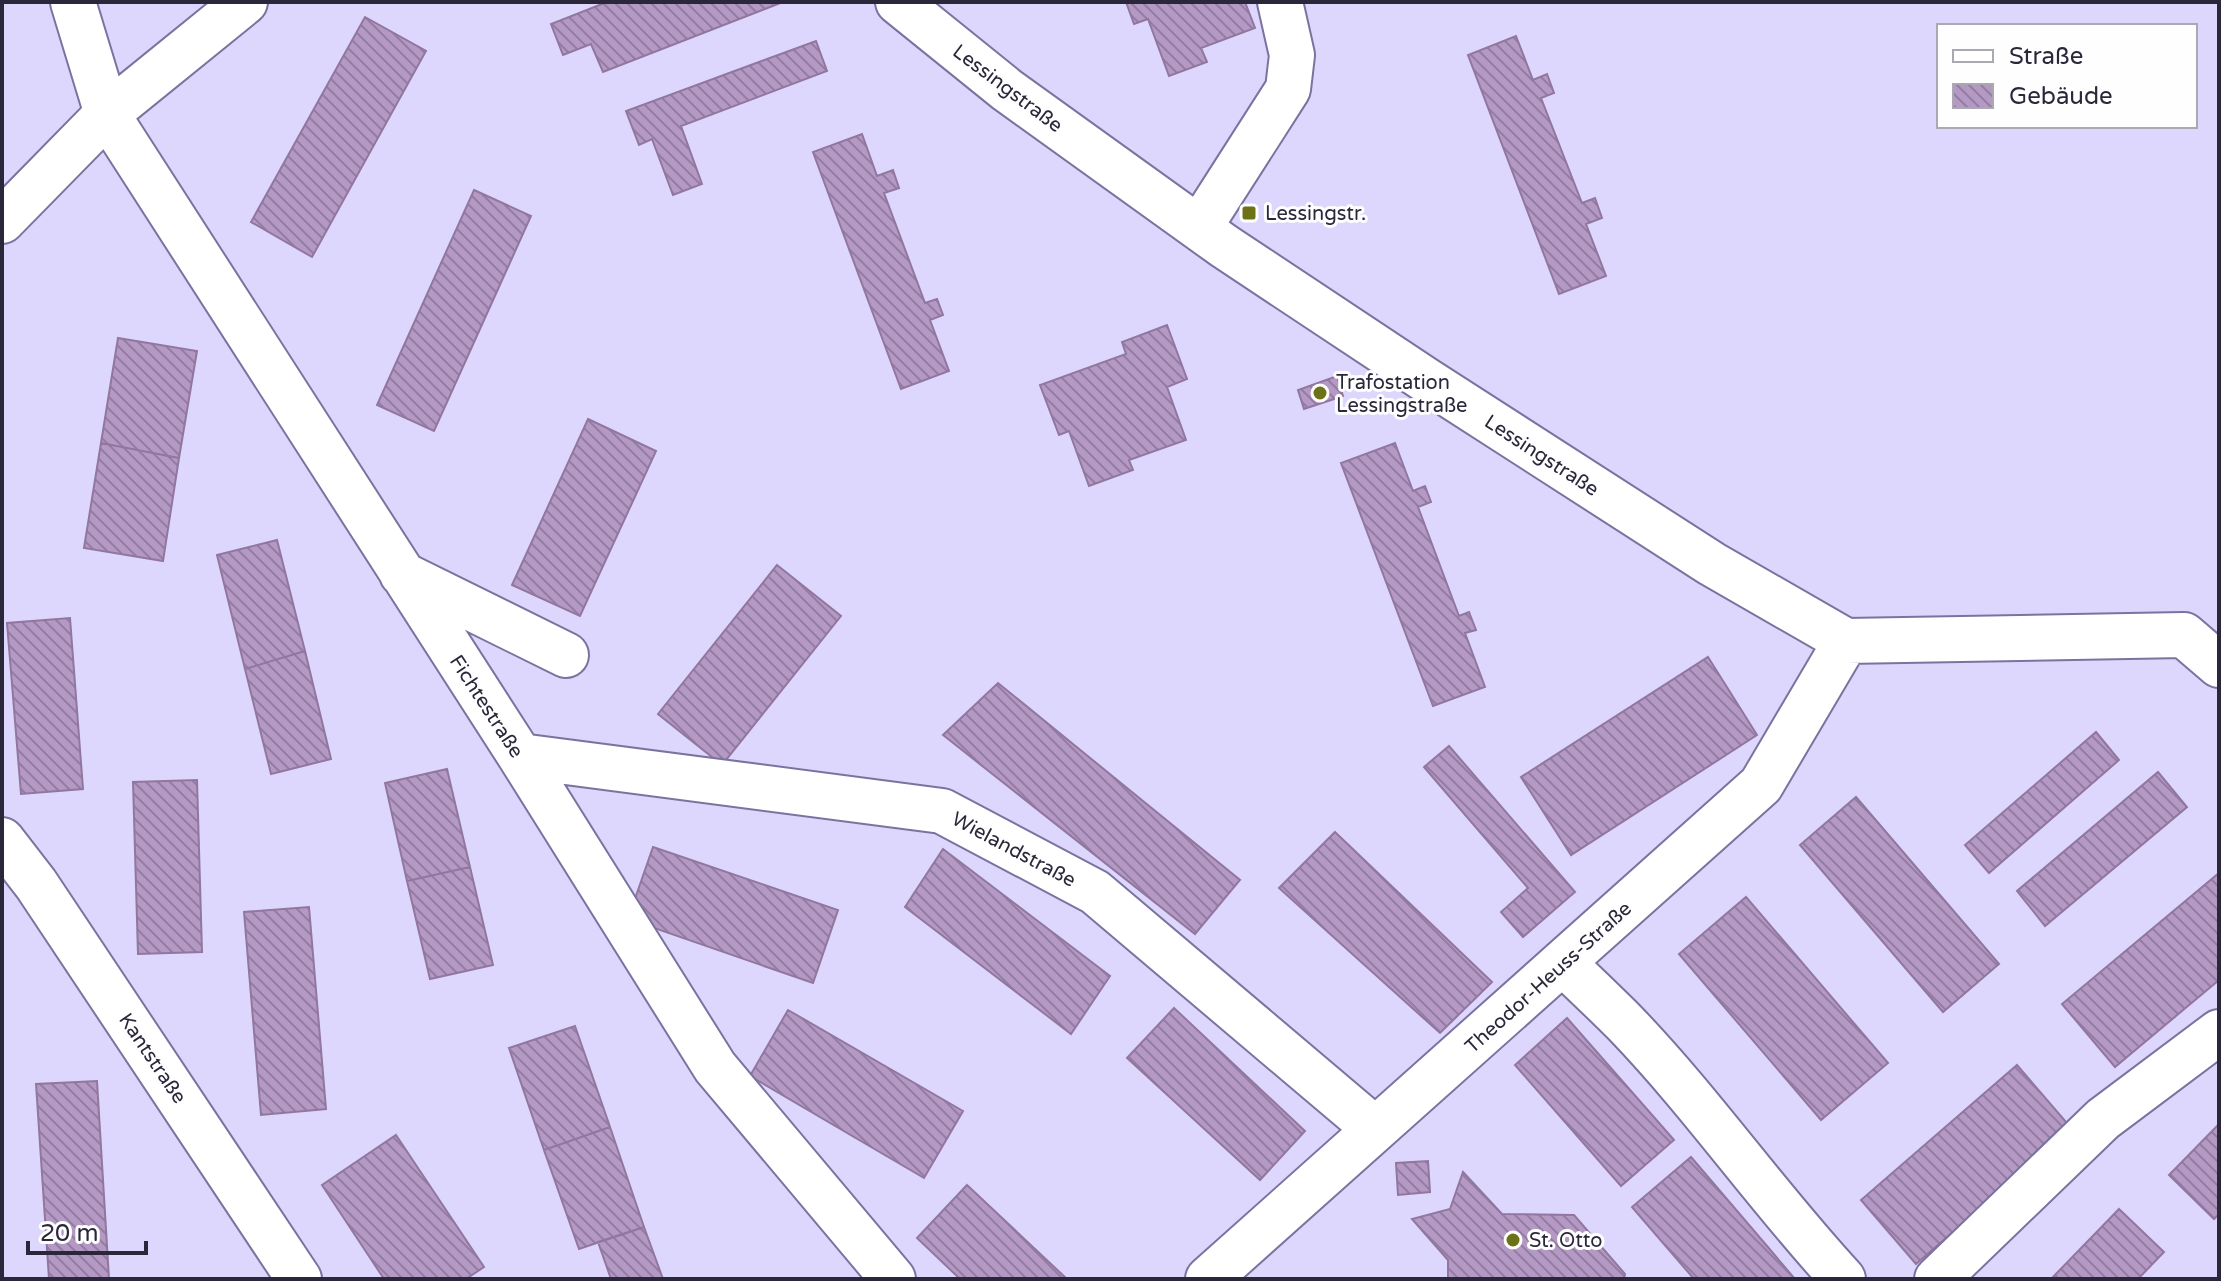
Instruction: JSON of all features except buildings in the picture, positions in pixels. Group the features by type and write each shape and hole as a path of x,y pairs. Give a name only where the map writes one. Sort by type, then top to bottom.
{"street":[{"name":"Fichtestraße","path":"73,2 107,114 520,756 715,1067 893,1279"},
{"path":"2,221 107,114 245,2"},
{"name":"Lessingstraße","path":"898,2 1007,90 1199,228 1672,539 1846,641"},
{"path":"1199,228 1288,89 1292,55 1280,2"},
{"path":"402,574 566,655"},
{"path":"1846,641 2184,635 2219,665"},
{"name":"Theodor-Heuss-Straße","path":"1208,1279 1761,785 1846,641"},
{"name":"Wielandstraße","path":"520,756 942,811 1095,892 1375,1129"},
{"name":"Kantstraße","path":"2,840 36,884 299,1279"},
{"path":"1563,963 1626,1024 1843,1279"},
{"path":"1937,1279 2103,1119 2219,1032"}],"place":[{"name":"Lessingstr.","path":"1249,213"},
{"name":"Trafostation Lessingstraße","path":"1320,393"},
{"name":"St. Otto","path":"1513,1240"}]}
